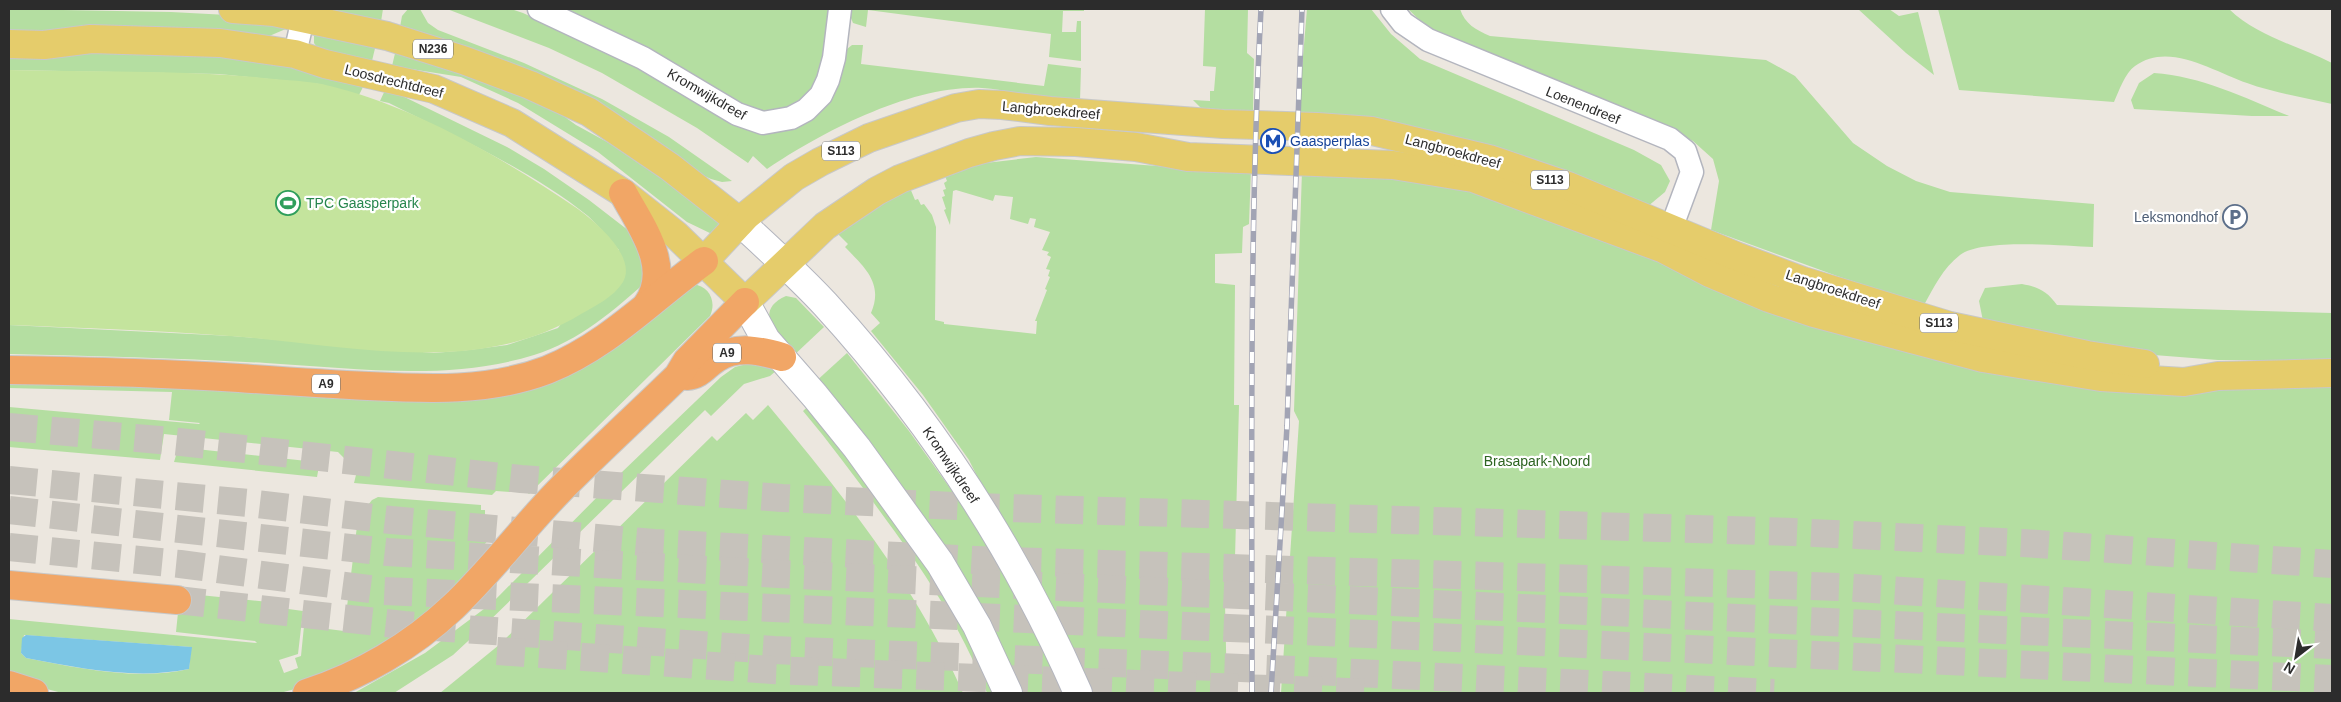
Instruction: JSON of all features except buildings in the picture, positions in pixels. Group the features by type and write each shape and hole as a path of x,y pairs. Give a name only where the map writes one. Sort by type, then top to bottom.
{"highway":[{"name":"A9","path":"622,193 651,245 658,269 658,281 647,307"},
{"name":"A9","path":"9,370 209,376 394,388 440,389 480,386 546,370 589,351 628,323 704,260"},
{"name":"A9","path":"307,693 339,682 369,667 439,620 468,592 558,492 678,376 687,361 745,302"},
{"name":"A9","path":"678,376 690,376 699,373 716,358 734,351 747,350 782,357"},
{"path":"9,585 176,609 9,603"},
{"path":"9,685 34,693"}],"main road":[{"name":"N236","path":"233,9 304,13 432,49 496,71 589,112 670,167 740,222"},
{"name":"Loosdrechtdreef","path":"9,44 44,45 91,39 220,43 295,54 325,64 434,90 458,98 512,123 622,193 704,260 745,302"},
{"name":"Langbroekdreef","path":"704,260 740,222 794,177 850,146 956,108 979,104 1223,124 1372,131 1489,159 1568,186 1668,238"},
{"name":"Langbroekdreef","path":"745,302 825,226 892,183 951,159 994,146 1020,142 1057,141 1126,146 1188,157 1355,162 1433,170 1472,178 1668,238 1736,256 1803,281 1950,326 2087,355 2134,363 2186,367 2218,376 2332,373"},
{"path":"740,222 785,264"},
{"name":"Kromwijkdreef","path":"785,264 836,316 897,389 951,463 1019,572 1078,693"},
{"path":"745,302 766,340 857,448 940,563 977,626 1008,693"}],"street":[{"name":"Kromwijkdreef","path":"538,9 643,58 737,114 763,123 791,118 806,110 821,95 828,80 832,64 840,9"},
{"name":"Loenendreef","path":"1392,9 1403,23 1428,40 1670,140 1685,151 1692,172 1668,238"},
{"path":"295,54 304,13"}],"green space":[{"path":"9,9 171,12 265,17 288,28 267,37 9,38"},
{"path":"329,9 383,9 380,28 331,12"},
{"path":"408,9 420,9 428,23 438,30 524,63 602,99 669,137 732,181 722,182 711,179 399,33 402,16"},
{"path":"447,9 511,9 523,13 627,61 730,122 758,131 787,130 841,74 847,49 852,45 863,45 861,64 1044,86 1048,64 1081,68 1080,101 1047,99 982,88 955,89 927,94 898,102 842,126 790,154 767,169 753,156 748,163 697,128 602,73 549,48"},
{"path":"564,9 829,9 821,65 815,82 806,95 794,105 776,111 754,111 618,34"},
{"path":"850,9 1084,9 1084,11 1063,11 1062,32 1076,32 1077,21 1081,21 1081,61 1049,57 1051,34 868,10 866,27 853,23 849,13"},
{"path":"1205,9 1248,9 1247,53 1254,59 1253,114 1203,110 1193,100 1210,101 1210,91 1214,91 1216,67 1203,66"},
{"path":"1307,9 1371,9 1391,34 1420,59 1634,150 1661,165 1670,181 1665,192 1647,207 1298,116"},
{"path":"1408,9 1460,9 1465,19 1472,26 1490,36 1766,60 1795,76 1853,143 1887,166 1916,181 1950,192 2094,204 2093,247 2024,244 1986,246 1971,250 1954,260 1939,278 1924,305 1837,276 1711,230 1719,181 1713,159 1693,141 1628,109 1431,31"},
{"path":"1858,9 1889,9 1899,16 1918,12 1934,75 1906,53"},
{"path":"1938,9 2229,9 2240,19 2265,34 2332,63 2332,104 2257,86 2177,57 2148,59 2135,66 2128,73 2114,102 1959,90"},
{"path":"314,33 377,40 371,65 319,50 314,43"},
{"path":"397,45 533,94 576,125 640,160 721,223 714,235 687,222 598,152 518,103 461,77 392,66"},
{"path":"9,50 198,54 257,60 366,81 359,95 319,84 219,74 9,70"},
{"name":"TPC Gaasperpark","path":"9,70 163,72 225,75 322,84 355,93 422,119 488,152 578,209 613,241 620,252 625,262 626,272 623,282 615,292 598,304 540,334 498,346 454,352 363,350 201,334 9,325"},
{"path":"2154,73 2189,78 2206,83 2289,116 2252,116 2134,109 2131,100 2139,83"},
{"path":"386,88 507,147 544,169 589,200 633,234 650,278 610,313 566,342 534,355 468,368 434,371 367,370 202,360 9,354 9,325 232,336 434,353 507,345 558,328 619,250 588,216 541,183 466,141 389,103 380,101"},
{"path":"1036,157 1198,169 1251,169 1249,224 1243,227 1242,253 1215,254 1215,283 1235,285 1234,405 1239,405 1235,558 1233,586 1225,603 1227,693 1085,693 969,460 923,395 871,331 880,323 871,313 875,293 873,284 865,269 845,247 848,244 838,234 853,221 910,188 915,200 918,199 921,205 924,204 932,215 936,227 935,320 944,322 944,324 1036,334 1037,321 1035,321 1050,277 1048,276 1050,270 1046,269 1051,257 1047,255 1049,252 1042,250 1050,232 1034,227 1036,219 1030,218 1028,224 1010,219 1013,197 995,195 993,201 956,190 953,191 950,225 944,210 946,209 942,197 945,196 943,190 946,189 944,183 947,181 945,176 977,164"},
{"name":"Brasapark-Noord","path":"1302,171 1376,174 1459,186 1876,341 2332,385 2332,693 1281,693 1299,421 1294,411"},
{"path":"693,284 699,285 710,295 713,305 710,316 529,494 524,489 512,490 510,492 496,491 492,495 354,483 356,475 351,474 352,461 345,459 338,452 164,434 160,460 9,447 9,407 200,423 169,420 172,392 9,388 9,379 480,394"},
{"path":"2022,284 2042,290 2057,305 2332,313 2332,360 2218,360 2154,355 1983,321 1979,301 1985,288"},
{"path":"786,296 796,298 824,327 791,358 775,333 769,316 776,302"},
{"path":"847,353 909,431 988,541 1072,693 1015,693 813,384"},
{"path":"751,363 767,364 777,370 770,376 744,384 711,416 705,410 453,655 394,693 354,693 425,653 492,603 621,473 721,377 735,367"},
{"path":"813,402 897,513 1001,693 987,693 977,668 953,621 925,576 852,473 803,411"},
{"path":"768,405 850,507 901,579 924,616 963,693 440,693 499,645 712,436 717,441 746,413 753,420"},
{"path":"187,448 316,462 316,466 319,466 317,477 174,462 178,449 187,450"},
{"path":"378,497 481,505 481,510 485,510 485,535 490,538 484,545 487,547 450,594 406,633 295,689 280,693 62,693 9,679 9,619 257,643 255,641 176,632 180,593 279,603 281,608 303,611 298,654 279,660 284,673 298,668 295,658 301,656 304,626 344,631 358,518 372,500","holes":["24,635 191,647 189,669 149,674 87,669 26,658 21,653"]}],"water":[{"path":"26,635 192,647 189,669 169,672 128,673 87,669 26,658 21,653 22,638"}],"tunnel":[{"path":"9,427 171,441 521,479 782,498 976,507 1793,532 2023,543 2332,564"},
{"path":"9,480 248,503 391,520 654,543 975,560 1840,587 2332,618"},
{"path":"9,510 387,552 778,574 2332,645"},
{"path":"9,547 180,564 384,591 2332,679"},
{"path":"177,600 404,625 774,650 1294,670 1774,693"},
{"path":"497,651 772,670 1373,693"}],"railway":[{"path":"1252,693 1253,265 1261,9"},
{"path":"1271,693 1287,426 1302,9"}],"place":[{"name":"Gaasperplas","path":"1273,141"},
{"name":"TPC Gaasperpark","path":"288,203"},
{"name":"Leksmondhof","path":"2235,217"}]}
